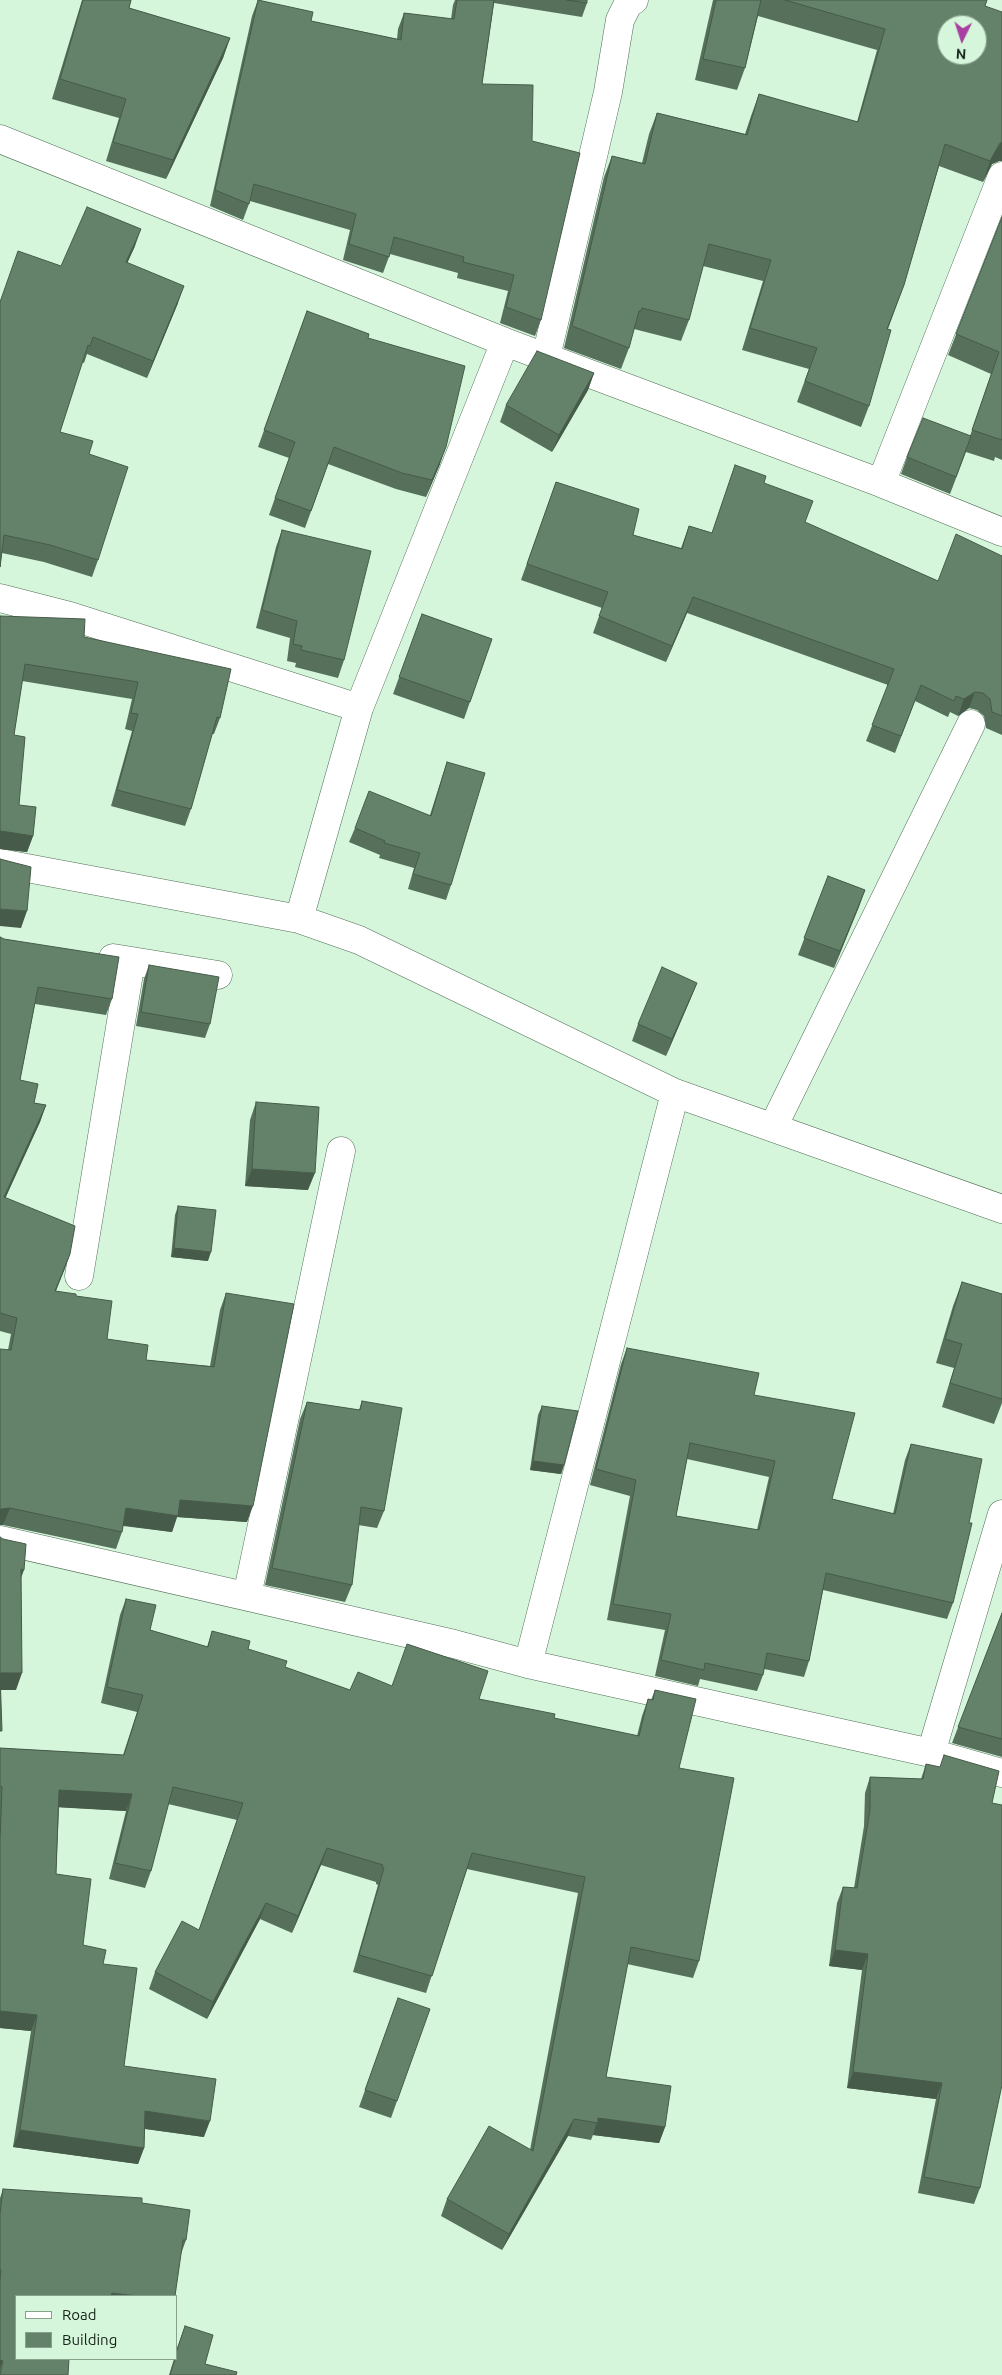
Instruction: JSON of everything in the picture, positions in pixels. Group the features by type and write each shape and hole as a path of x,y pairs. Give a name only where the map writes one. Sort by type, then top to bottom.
{"street":[{"path":"546,357 608,92 620,20 628,4 634,0"},
{"path":"0,139 505,342 881,483 1002,532"},
{"path":"881,483 1002,176"},
{"path":"299,919 359,708 505,342"},
{"path":"0,598 70,616 359,708"},
{"path":"773,1127 971,724"},
{"path":"0,863 299,919 359,940 675,1093 1002,1209"},
{"path":"84,954 218,975"},
{"path":"79,1276 131,961"},
{"path":"528,1664 675,1093"},
{"path":"247,1596 341,1151"},
{"path":"931,1754 1002,1514"},
{"path":"0,1540 454,1644 528,1664 931,1754 1002,1772"}],"building":[{"path":"83,0 131,0 129,8 230,38 173,160 113,142 126,99 60,79"},
{"path":"258,0 313,12 311,21 401,40 404,13 454,19 457,0 494,0 482,84 533,85 532,141 580,153 541,320 506,307 514,275 463,262 464,257 394,237 389,257 349,244 356,214 254,184 249,204 215,190"},
{"path":"567,0 587,0 587,3"},
{"path":"716,0 761,0 745,68 703,59"},
{"path":"785,0 987,0 985,6 1002,12 1002,142 990,161 945,144 904,285 887,329 891,330 869,406 805,381 817,348 750,328 771,260 709,244 689,320 642,308 639,311 629,348 572,326 612,156 645,164 657,113 747,135 759,94 858,122 885,29"},
{"path":"87,207 141,229 126,262 184,286 153,361 93,337 90,346 88,345 60,432 93,441 89,454 128,467 98,560 50,545 4,535 0,567 0,302 18,251 61,266"},
{"path":"1002,217 1002,440 972,430 999,352 956,334"},
{"path":"307,311 369,334 368,338 465,366 446,447 432,480 402,473 334,447 311,511 275,498 295,442 264,430"},
{"path":"537,351 594,373 559,435 506,405"},
{"path":"923,418 971,436 956,477 907,457"},
{"path":"735,465 766,476 764,483 813,501 805,522 938,581 956,534 1002,556 1002,716 992,712 990,699 983,693 975,692 964,699 956,696 954,701 921,685 901,736 872,725 894,669 693,597 672,646 599,616 608,592 527,564 556,482 639,509 633,535 682,549 689,526 712,533"},
{"path":"282,530 371,551 344,660 301,650 302,646 293,644 297,621 262,610"},
{"path":"422,614 492,639 470,702 399,677"},
{"path":"0,616 85,619 84,637 231,669 220,718 217,717 191,809 117,790 138,714 131,713 138,682 25,664 14,735 25,737 19,805 36,807 33,836 0,832"},
{"path":"447,762 485,773 451,885 413,874 420,853 384,843 385,841 355,828 369,791 431,816"},
{"path":"0,859 31,867 27,911 0,909"},
{"path":"828,876 865,890 840,951 804,938"},
{"path":"0,937 119,957 112,999 38,987 20,1080 38,1084 34,1103 46,1105 4,1197 75,1226 70,1254 55,1291 112,1301 107,1339 148,1345 146,1360 214,1367 226,1293 294,1304 253,1506 180,1500 178,1516 126,1508 122,1532 10,1508 0,1509 0,1349 11,1350 17,1318 0,1313"},
{"path":"149,965 219,977 210,1024 141,1012"},
{"path":"662,967 697,983 672,1039 638,1024"},
{"path":"256,1102 319,1107 315,1173 252,1169"},
{"path":"178,1206 216,1210 211,1252 174,1248"},
{"path":"962,1282 1002,1294 1002,1399 950,1383 962,1344 945,1339"},
{"path":"627,1348 759,1373 754,1395 855,1413 832,1499 895,1514 911,1444 982,1459 969,1523 972,1523 953,1603 826,1573 809,1661 767,1653 763,1675 705,1663 704,1670 661,1660 671,1614 613,1604 636,1480 596,1469","holes":["690,1443 775,1461 759,1530 676,1516"]},
{"path":"362,1401 402,1408 384,1511 361,1507 352,1585 272,1568 307,1402 360,1410"},
{"path":"542,1406 578,1411 564,1465 533,1461"},
{"path":"0,1537 26,1544 24,1570 21,1569 22,1673 0,1673"},
{"path":"126,1599 156,1605 150,1630 208,1647 212,1631 250,1641 248,1649 287,1661 285,1667 350,1690 358,1672 392,1686 407,1644 488,1671 479,1699 555,1714 554,1718 639,1736 648,1699 653,1700 655,1690 696,1699 679,1768 734,1778 699,1961 631,1947 606,2077 671,2086 665,2127 598,2118 598,2123 574,2119 509,2234 447,2199 489,2126 533,2151 585,1877 472,1853 432,1976 359,1955 384,1868 382,1867 383,1865 327,1848 298,1916 266,1903 213,2002 155,1972 182,1921 199,1930 243,1803 173,1787 151,1871 115,1863 132,1794 59,1790 56,1874 91,1879 83,1945 106,1950 103,1964 137,1968 124,2066 216,2079 210,2121 145,2111 144,2148 20,2130 37,2015 0,2011 0,1840 2,1787 0,1786 0,1748 124,1755 143,1695 107,1687"},
{"path":"1002,1613 1002,1739 958,1727"},
{"path":"0,1673 2,1731 0,1731"},
{"path":"944,1755 999,1771 992,1803 1002,1805 1002,2085 980,2188 924,2177 942,2083 853,2072 868,1954 835,1950 843,1887 857,1888 870,1810 870,1777 923,1779 926,1764 940,1767"},
{"path":"398,1998 430,2009 397,2101 365,2090"},
{"path":"3,2189 142,2198 142,2203 190,2210 186,2240 183,2240 175,2295 112,2293 111,2295 15,2295 15,2360 69,2360 68,2375 0,2375 3,2361 0,2360 0,2214"},
{"path":"185,2326 213,2335 205,2364 237,2372 236,2375 170,2375 175,2360 178,2360 178,2347"}]}
